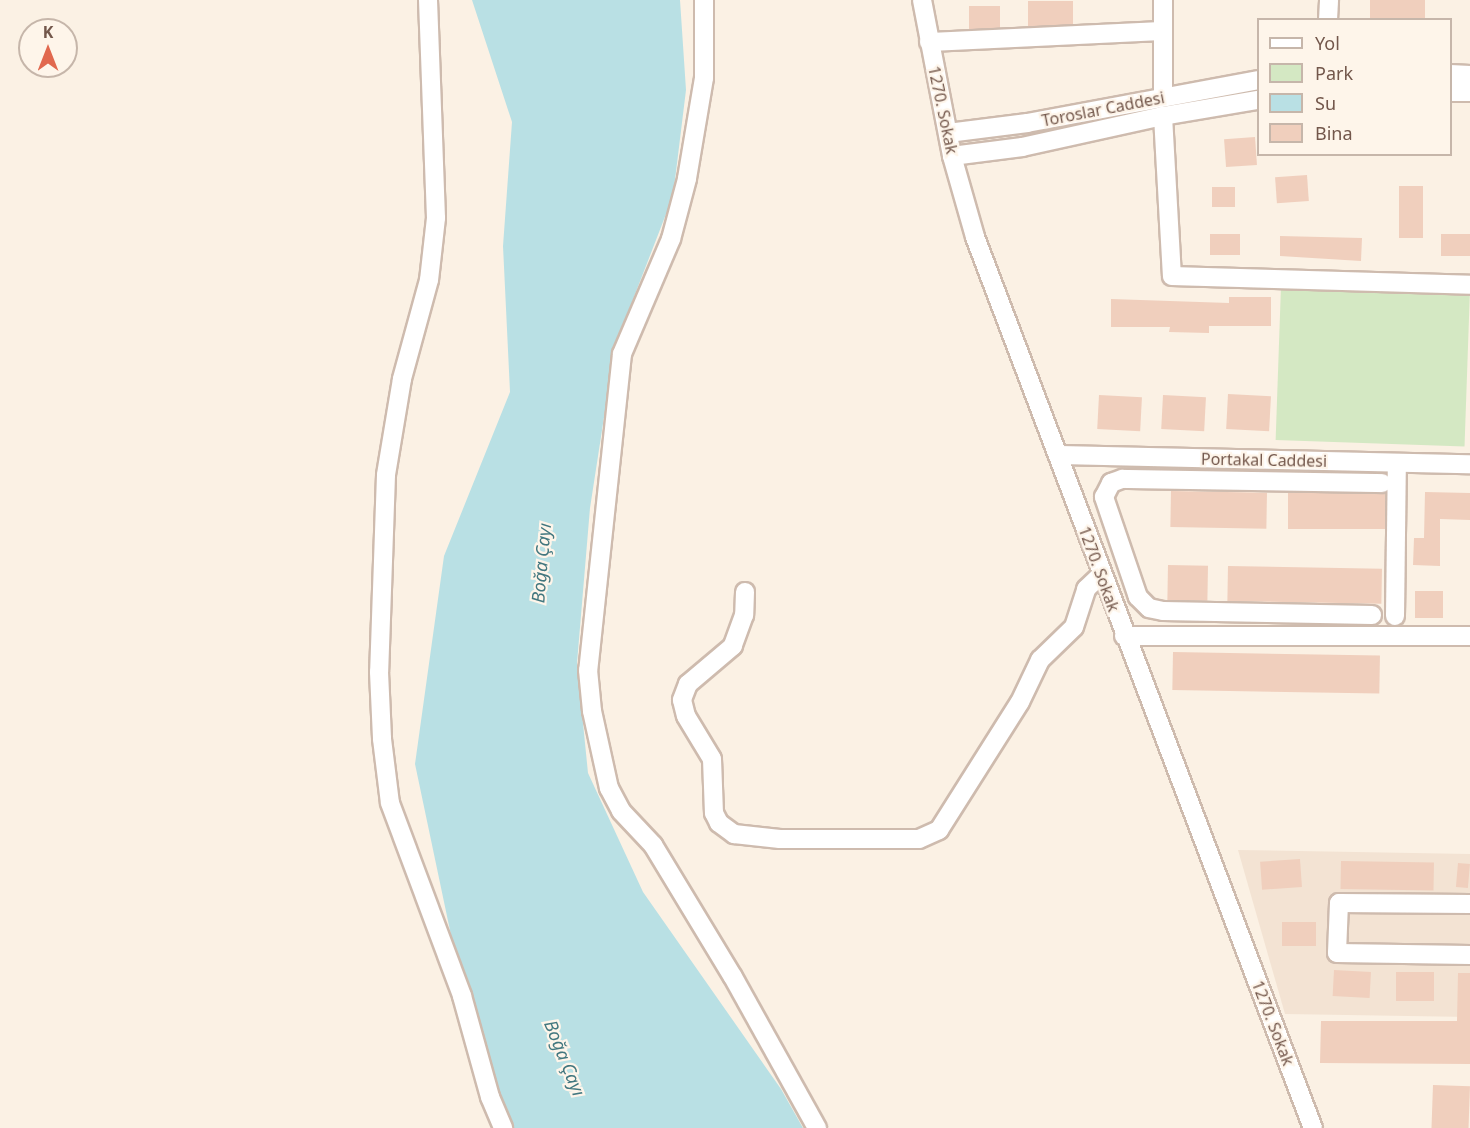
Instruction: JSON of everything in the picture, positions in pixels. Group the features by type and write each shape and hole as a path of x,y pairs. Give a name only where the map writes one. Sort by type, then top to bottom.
{"street":[{"path":"428,0 436,218 429,280 402,380 386,475 379,672 382,740 390,803 462,996 490,1096 503,1128"},
{"path":"704,0 704,78 687,179 671,239 622,354 588,670 592,711 609,788 621,811 658,854 733,977 817,1128"},
{"name":"1270. Sokak","path":"922,0 952,156 975,237 1124,636 1313,1128"},
{"path":"1163,0 1163,106 1172,276 1470,285"},
{"path":"1328,18 1329,0"},
{"path":"929,42 1163,31"},
{"path":"1452,74 1470,75"},
{"name":"Toroslar Caddesi","path":"952,156 1022,147 1257,81"},
{"path":"1452,92 1470,92"},
{"name":"Toroslar Caddesi","path":"948,133 1163,106 1257,100"},
{"name":"Portakal Caddesi","path":"1058,455 1470,464"},
{"path":"1395,616 1397,463"},
{"path":"1372,615 1156,610 1138,597 1104,496 1116,480 1382,483"},
{"path":"745,592 744,615 733,645 688,684 682,700 686,716 712,759 714,813 719,823 734,834 768,838 919,839 939,830 1020,702 1040,660 1074,627 1086,589 1098,566 1122,548"},
{"path":"1124,636 1470,636"},
{"path":"1470,904 1339,903 1337,953 1470,955"}],"shaded area":[{"path":"1238,850 1470,854 1470,1017 1285,1014"}],"green space":[{"path":"1281,286 1470,293 1465,447 1276,440"}],"water":[{"name":"Boğa Çayı","path":"472,0 680,0 686,90 673,196 615,346 590,508 577,663 588,773 643,892 781,1089 803,1128 512,1128 480,1047 460,978 415,764 444,556 510,392 503,246 512,122"}],"building":[{"path":"1370,0 1425,0 1425,18 1370,18"},
{"path":"1028,1 1073,1 1073,26 1028,26"},
{"path":"969,6 1000,6 1000,29 969,29"},
{"path":"1255,137 1257,165 1226,167 1224,139"},
{"path":"1307,175 1309,201 1277,203 1275,177"},
{"path":"1399,186 1423,186 1423,238 1399,238"},
{"path":"1212,187 1235,187 1235,207 1212,207"},
{"path":"1210,234 1240,234 1240,255 1210,255"},
{"path":"1441,234 1470,234 1470,256 1441,256"},
{"path":"1280,236 1362,238 1361,261 1280,256"},
{"path":"1229,297 1271,297 1271,326 1209,326 1209,333 1169,332 1170,327 1111,327 1111,299 1229,303"},
{"path":"1228,394 1271,396 1269,431 1226,429"},
{"path":"1099,395 1142,397 1140,431 1097,429"},
{"path":"1163,395 1206,397 1204,431 1161,429"},
{"path":"1171,491 1267,493 1266,529 1170,527"},
{"path":"1425,492 1470,493 1470,520 1440,519 1440,566 1413,565 1414,538 1424,538"},
{"path":"1288,493 1385,493 1385,529 1288,529"},
{"path":"1168,565 1208,566 1207,601 1167,600"},
{"path":"1228,566 1382,569 1381,604 1227,601"},
{"path":"1415,591 1443,591 1443,618 1415,618"},
{"path":"1173,652 1380,656 1379,694 1172,690"},
{"path":"1300,859 1302,887 1262,890 1260,862"},
{"path":"1341,861 1434,863 1433,891 1341,889"},
{"path":"1458,863 1470,864 1468,888 1456,887"},
{"path":"1282,922 1316,922 1316,946 1282,946"},
{"path":"1334,970 1371,972 1370,998 1333,996"},
{"path":"1396,972 1434,972 1434,1001 1396,1001"},
{"path":"1458,973 1470,973 1470,1064 1320,1063 1321,1021 1457,1021"},
{"path":"1433,1085 1470,1086 1469,1128 1431,1128"}]}
